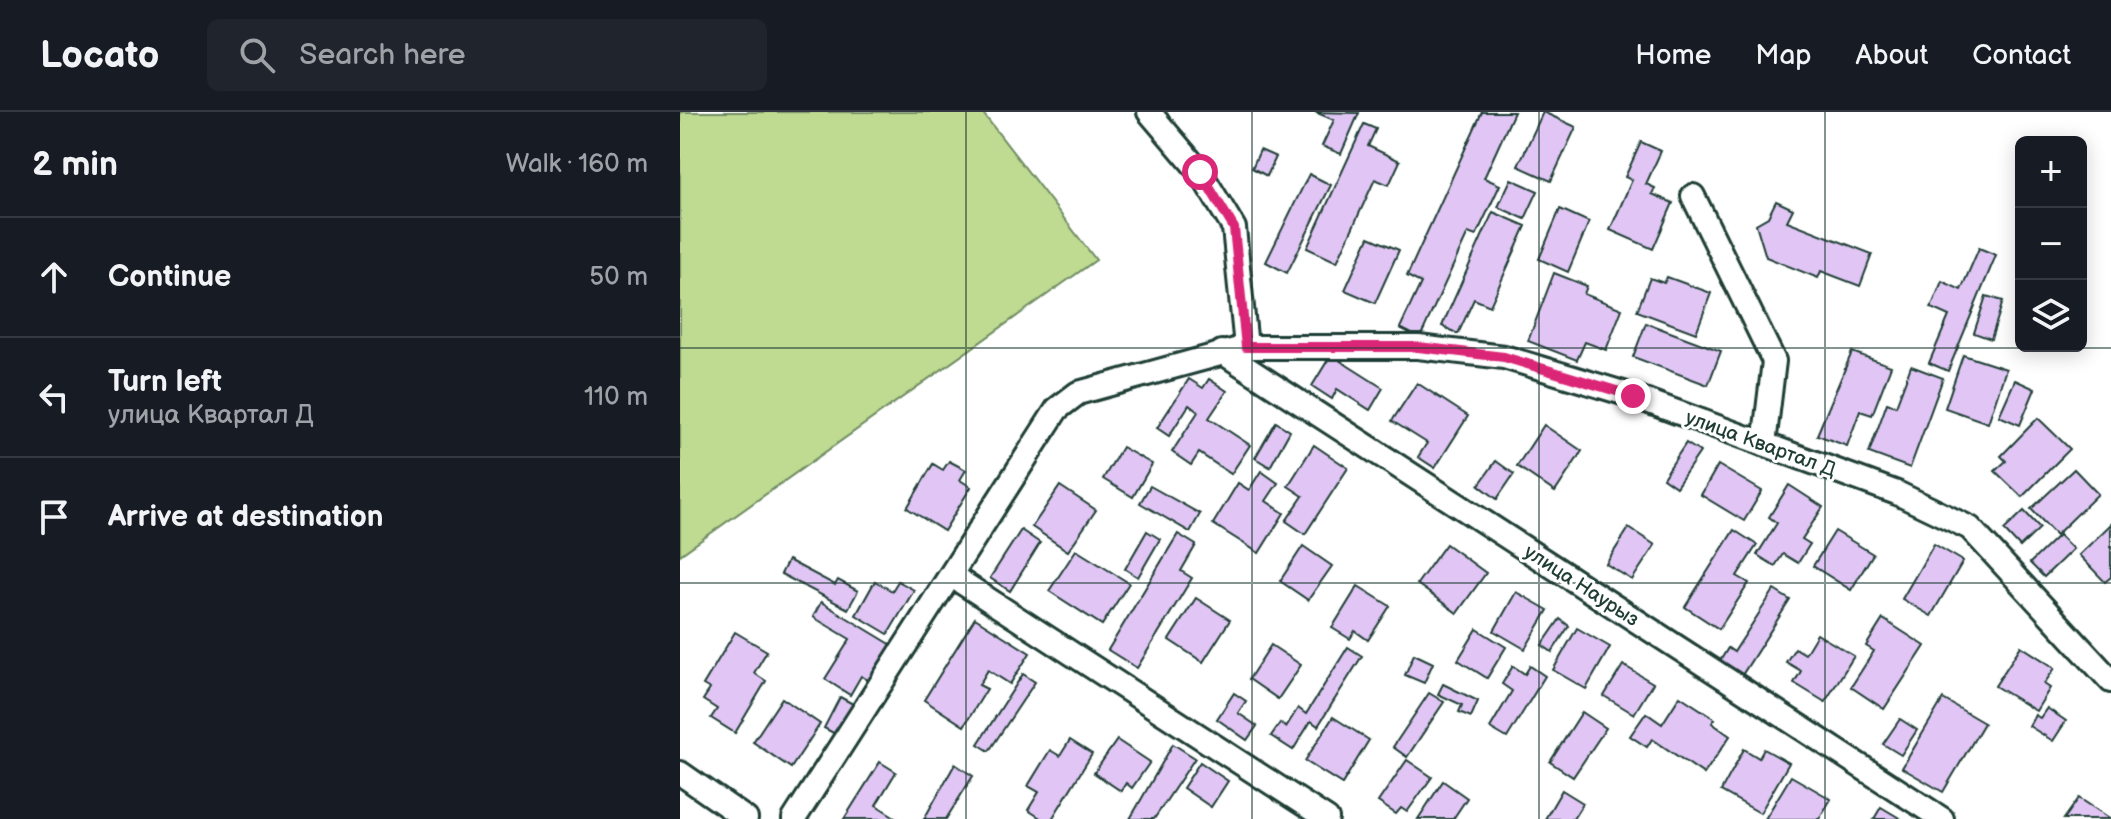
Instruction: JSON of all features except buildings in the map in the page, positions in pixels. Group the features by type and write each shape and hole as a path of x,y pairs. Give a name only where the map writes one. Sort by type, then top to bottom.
{"street":[{"path":"1149,112 1200,172 1234,228 1246,347"},
{"path":"1693,196 1774,361 1764,444"},
{"name":"улица Квартал Д","path":"794,819 1057,409 1078,393 1246,347 1418,347 1504,357 1633,396 1897,493 1970,528 2111,681"},
{"name":"улица Наурыз","path":"1222,352 1942,819"},
{"path":"952,576 1327,819"},
{"path":"680,773 746,819"}],"green space":[{"path":"680,112 982,112 1096,260 680,555"}],"route":[{"path":"1200,172 1234,228 1246,347 1418,347 1504,357 1633,396"}]}
